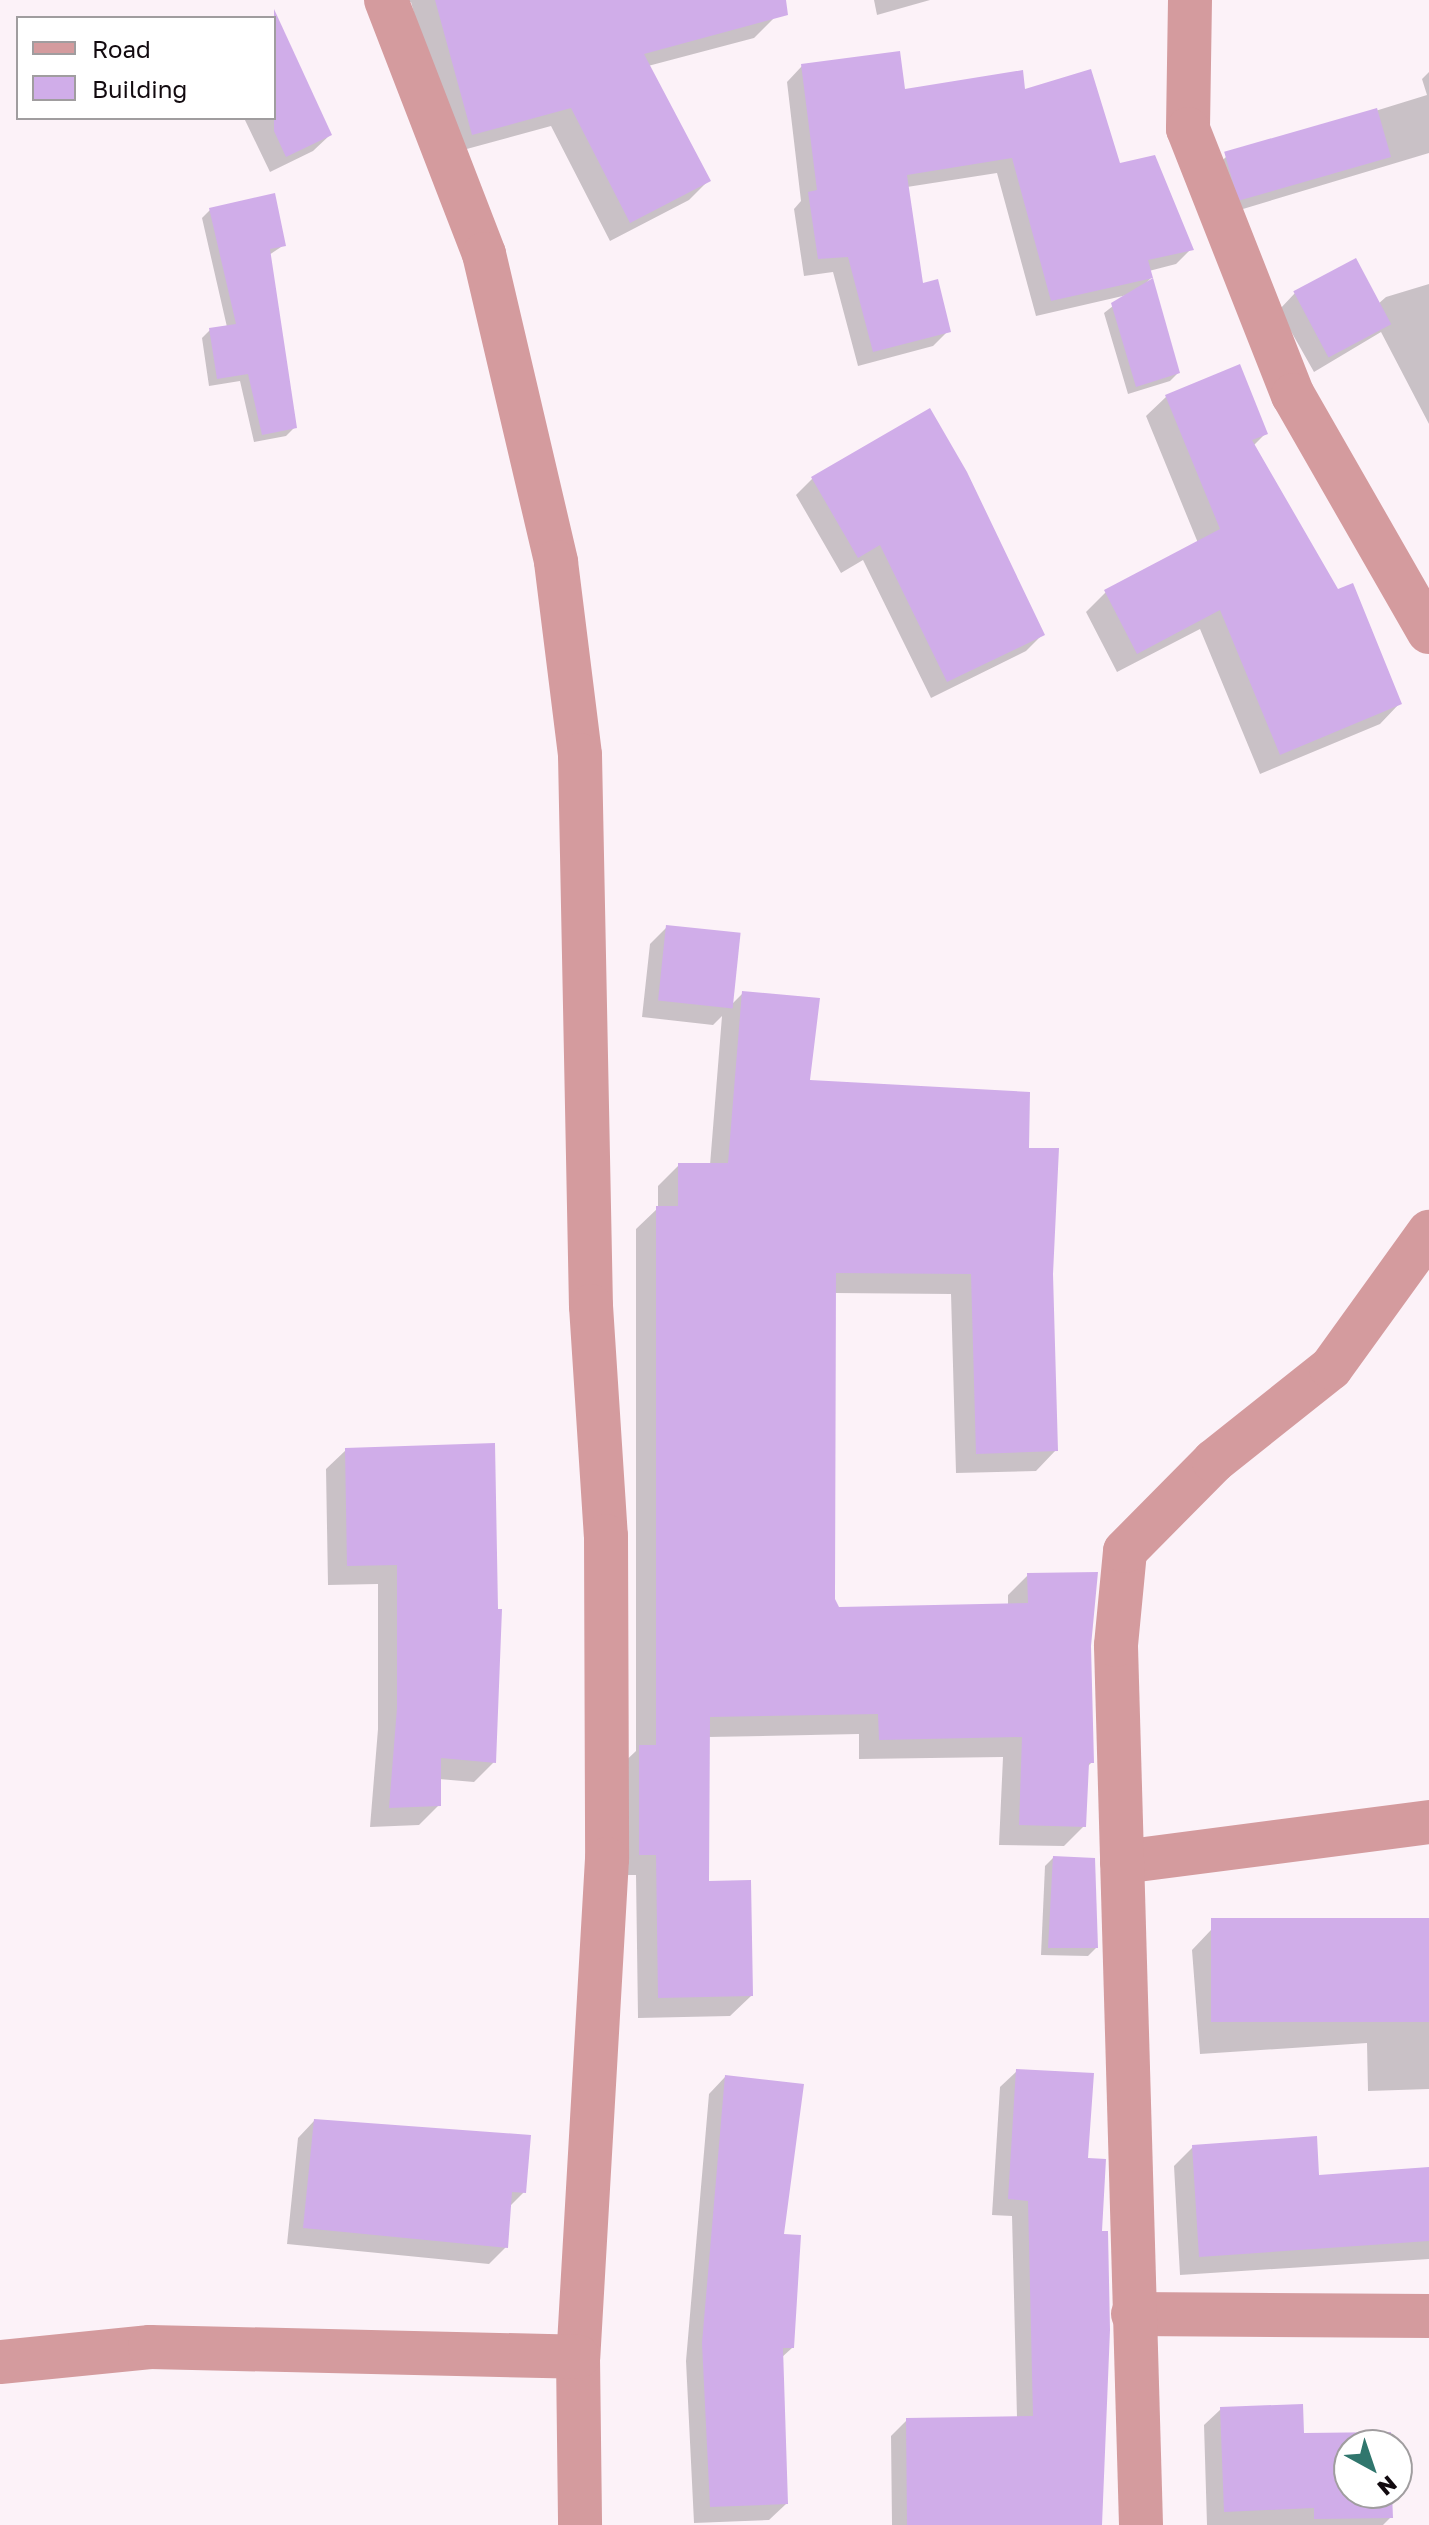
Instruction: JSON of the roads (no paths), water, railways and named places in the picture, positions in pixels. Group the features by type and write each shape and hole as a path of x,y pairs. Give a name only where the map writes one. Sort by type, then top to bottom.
{"street":[{"path":"386,0 484,254 556,562 580,755 591,1306 606,1536 607,1859 578,2357 580,2525"},
{"path":"1190,0 1188,129 1293,395 1429,632"},
{"path":"1141,2525 1116,1645 1125,1551 1214,1461 1331,1368 1429,1232"},
{"path":"1122,1862 1429,1822"},
{"path":"1133,2314 1429,2316"},
{"path":"0,2362 150,2347 578,2357"}]}
